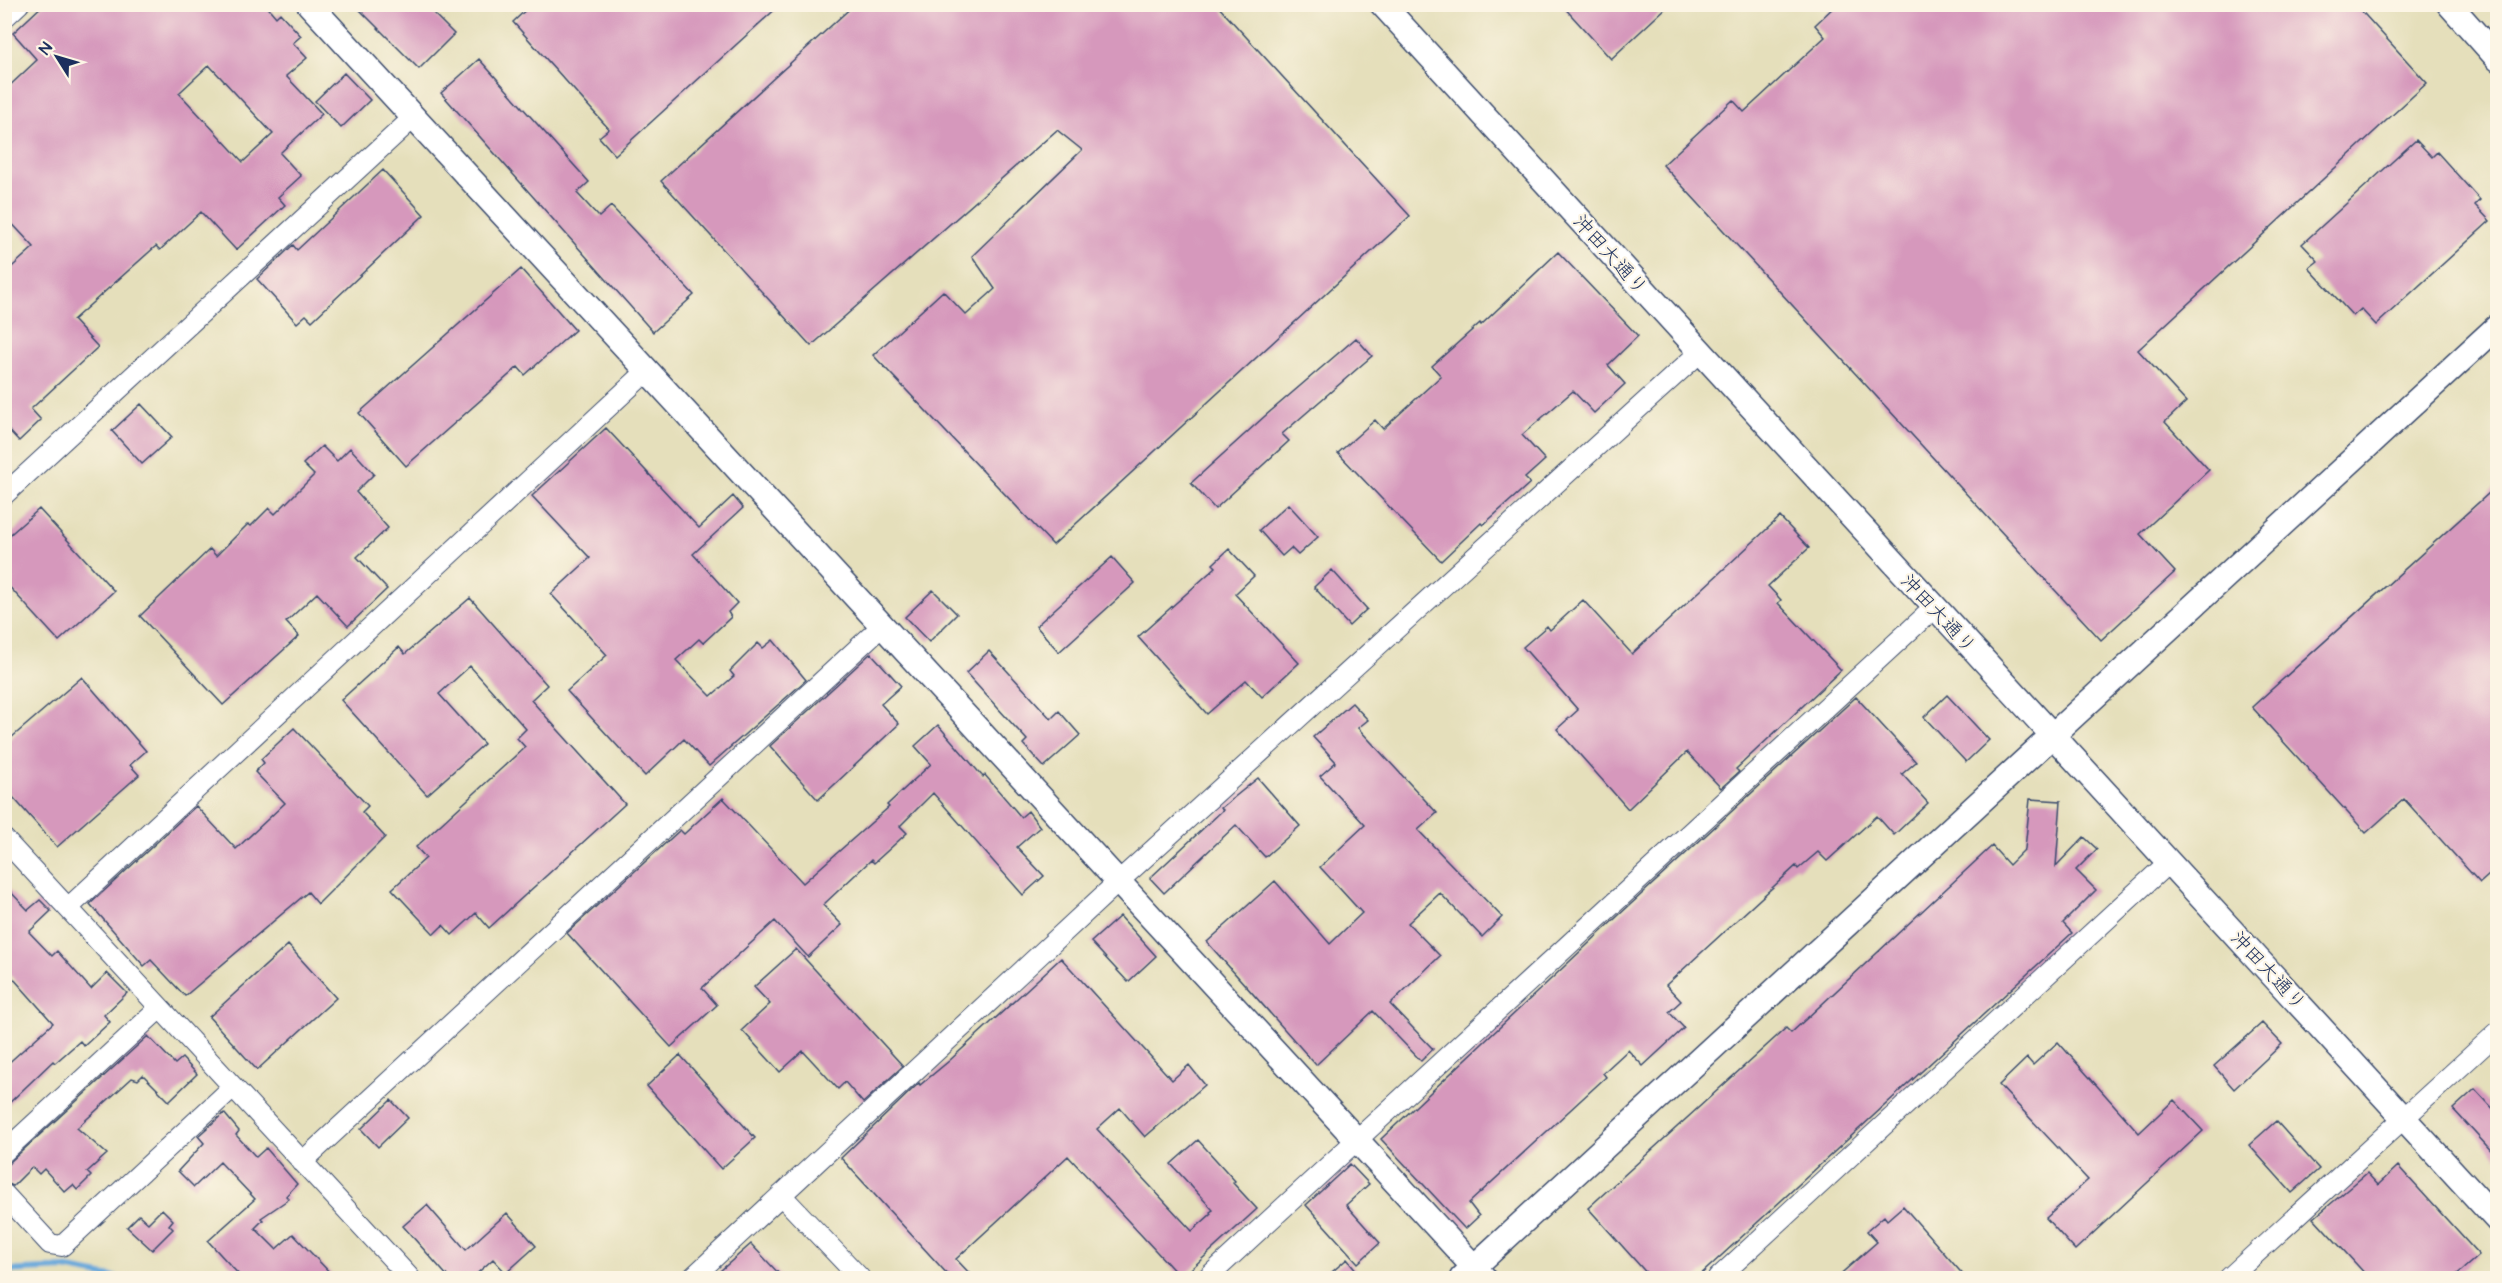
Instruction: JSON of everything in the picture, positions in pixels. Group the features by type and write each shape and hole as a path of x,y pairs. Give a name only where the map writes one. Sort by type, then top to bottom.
{"street":[{"path":"4,18 19,4"},
{"path":"309,4 1356,1139 1473,1275 2051,736 2498,326"},
{"name":"沖田大通り","path":"1382,4 2498,1221"},
{"path":"2449,4 2498,59"},
{"path":"4,495 413,118"},
{"path":"692,1278 1119,881 1699,352"},
{"path":"68,908 647,371"},
{"path":"1207,1278 1934,608"},
{"path":"302,1162 883,625"},
{"path":"4,839 410,1278"},
{"path":"1718,1278 2168,863"},
{"path":"4,1152 160,1008"},
{"path":"2229,1278 2498,1032"},
{"path":"4,1194 50,1244 62,1246 232,1088"},
{"path":"781,1195 860,1278"}],"building":[{"path":"44,4 265,4 276,17 280,13 301,36 293,43 307,58 286,76 322,114 280,153 301,176 278,197 285,205 236,250 201,212 160,250 156,246 73,320 98,347 31,409 41,420 19,441 4,425 4,274 34,247 4,215 4,91 37,60 13,33","holes":["209,65 273,134 243,162 179,93"]},
{"path":"354,4 424,4 454,34 419,69"},
{"path":"532,4 781,4 615,155 599,137 609,129 513,22"},
{"path":"855,4 1216,4 1410,216 1053,545 873,355 943,291 966,315 995,289 972,256 1082,150 1057,130 811,346 661,181"},
{"path":"1561,4 1670,4 1611,59"},
{"path":"1837,4 2355,4 2427,83 2138,350 2186,402 2165,422 2209,470 2140,534 2175,572 2101,640 1663,165 1733,100 1744,112 1825,37 1815,25"},
{"path":"479,59 589,182 577,193 599,217 611,206 694,295 653,332 441,93"},
{"path":"344,73 370,100 341,128 315,101"},
{"path":"2416,140 2432,157 2437,152 2480,200 2475,205 2490,221 2376,325 2361,309 2353,316 2309,268 2318,261 2302,244"},
{"path":"383,170 424,215 312,321 306,315 297,323 257,279 293,245 297,250"},
{"path":"1558,252 1638,336 1608,365 1625,384 1594,413 1573,391 1522,435 1545,460 1525,478 1530,483 1483,525 1481,523 1441,561 1338,453 1375,420 1383,429 1441,376 1432,366 1480,323 1481,325"},
{"path":"521,269 575,330 525,375 518,367 406,466 359,413"},
{"path":"1356,338 1372,356 1282,434 1289,441 1215,509 1191,483"},
{"path":"141,404 172,437 142,464 112,431"},
{"path":"606,428 699,528 733,496 743,508 693,554 737,603 728,612 731,617 703,643 699,639 676,660 711,696 734,676 730,671 758,643 763,648 773,640 806,680 709,766 684,739 645,776 567,691 607,655 551,594 590,558 532,496"},
{"path":"322,446 337,461 350,448 374,474 356,492 388,528 357,557 387,589 348,626 317,593 286,622 299,636 223,705 140,616 210,549 216,556 248,524 251,526 269,508 275,514 314,475 303,464"},
{"path":"2498,485 2498,867 2480,883 2404,799 2366,833 2252,707"},
{"path":"1288,504 1318,537 1298,555 1291,548 1282,556 1259,530"},
{"path":"39,509 114,591 59,641 4,581 4,540"},
{"path":"1780,517 1809,548 1768,586 1781,600 1778,603 1841,670 1736,769 1739,772 1721,788 1687,752 1628,809 1557,729 1578,710 1523,647 1547,626 1550,630 1583,600 1632,654"},
{"path":"1229,549 1254,576 1235,594 1299,663 1262,697 1246,680 1207,714 1138,637 1216,567 1213,564"},
{"path":"1112,557 1135,583 1059,652 1036,626"},
{"path":"1332,570 1367,609 1349,626 1314,587"},
{"path":"933,590 957,614 929,642 905,617"},
{"path":"470,598 547,685 531,700 625,804 489,928 476,913 452,935 443,925 434,934 392,889 426,858 416,847 525,747 517,738 526,729 470,666 439,694 484,744 427,795 341,700 399,647 405,654"},
{"path":"989,651 1051,719 1059,711 1080,735 1044,767 1023,744 1027,740 966,673"},
{"path":"871,653 901,686 881,704 899,724 818,800 770,746"},
{"path":"82,677 146,751 130,765 139,775 57,847 4,787 4,744"},
{"path":"1947,695 1989,740 1966,762 1924,717"},
{"path":"1856,697 1916,762 1902,774 1928,803 1894,835 1877,816 1827,861 1818,852 1798,869 1796,866 1666,985 1681,1001 1669,1012 1684,1028 1643,1066 1628,1050 1603,1073 1606,1077 1469,1203 1479,1216 1465,1229 1381,1139 1619,915"},
{"path":"1352,703 1368,720 1358,728 1437,813 1418,830 1502,917 1482,937 1440,893 1408,923 1440,956 1390,1004 1433,1049 1421,1061 1373,1011 1316,1065 1207,942 1275,881 1330,944 1362,913 1320,867 1365,825 1320,776 1336,762 1313,737"},
{"path":"938,725 1021,817 1028,811 1040,827 1017,847 1044,876 1023,895 933,793 900,826 907,833 874,863 871,860 823,905 842,925 808,957 775,921 702,988 717,1005 671,1047 567,933 680,830 684,834 723,798 803,883 889,807 887,805 931,764 915,746"},
{"path":"294,728 368,806 362,812 385,837 318,904 308,892 185,996 151,960 144,966 90,904 196,806 236,849 285,803 255,772 264,763 261,759"},
{"path":"1258,778 1300,826 1265,857 1236,825 1164,893 1150,878 1223,810 1221,808"},
{"path":"2030,799 2061,801 2056,866 2084,837 2097,849 2076,870 2096,890 2063,923 2072,933 1697,1278 1651,1278 1588,1208 1786,1028 1791,1033 1992,846 2009,865 2025,849"},
{"path":"4,885 28,910 40,900 51,911 29,932 52,956 57,951 91,989 107,973 127,993 104,1015 110,1022 84,1046 80,1041 55,1063 53,1061 4,1108 4,1067 53,1023 4,968"},
{"path":"1120,916 1156,956 1128,982 1091,942"},
{"path":"288,945 336,998 257,1070 209,1017"},
{"path":"796,949 903,1066 863,1103 845,1082 838,1089 803,1051 780,1072 742,1030 770,1004 754,987"},
{"path":"1061,958 1172,1080 1189,1065 1205,1085 1145,1137 1120,1108 1097,1129 1192,1231 1213,1210 1171,1164 1198,1140 1257,1209 1181,1278 1068,1156 956,1259 974,1278 951,1278 841,1158 919,1083 920,1085 949,1061"},
{"path":"2262,1023 2282,1044 2234,1089 2214,1066"},
{"path":"148,1036 175,1064 182,1058 197,1074 169,1101 143,1075 138,1080 132,1078 77,1128 107,1154 87,1172 91,1176 77,1190 73,1185 65,1192 44,1169 39,1174 32,1167 13,1186 4,1182 4,1168"},
{"path":"2058,1042 2139,1133 2174,1100 2203,1131 2075,1250 2046,1218 2088,1180 1999,1085 2027,1058 2033,1065"},
{"path":"680,1055 755,1138 721,1169 647,1086"},
{"path":"2475,1089 2498,1114 2498,1158 2453,1109"},
{"path":"391,1100 408,1118 378,1147 361,1129"},
{"path":"224,1113 239,1131 236,1135 256,1157 266,1148 297,1184 286,1196 289,1199 261,1218 263,1220 255,1228 276,1249 293,1234 335,1278 242,1278 208,1241 255,1199 220,1162 194,1187 178,1171 204,1143 198,1136"},
{"path":"2276,1121 2319,1169 2292,1193 2249,1145"},
{"path":"1350,1164 1369,1184 1346,1205 1380,1243 1358,1263 1306,1205"},
{"path":"2398,1166 2479,1255 2453,1278 2369,1278 2314,1218 2367,1173 2378,1185"},
{"path":"427,1205 466,1250 507,1213 536,1246 506,1273 493,1259 472,1278 449,1278 403,1226"},
{"path":"1903,1206 1966,1278 1836,1278 1877,1242 1867,1231 1884,1216 1887,1220"},
{"path":"162,1209 173,1220 169,1225 173,1229 152,1250 127,1227 139,1215 148,1223"},
{"path":"751,1244 783,1278 712,1278"},
{"path":"1347,1259 1363,1278 1325,1278"}],"waterway":[{"path":"4,1271 64,1268 117,1278"}]}
